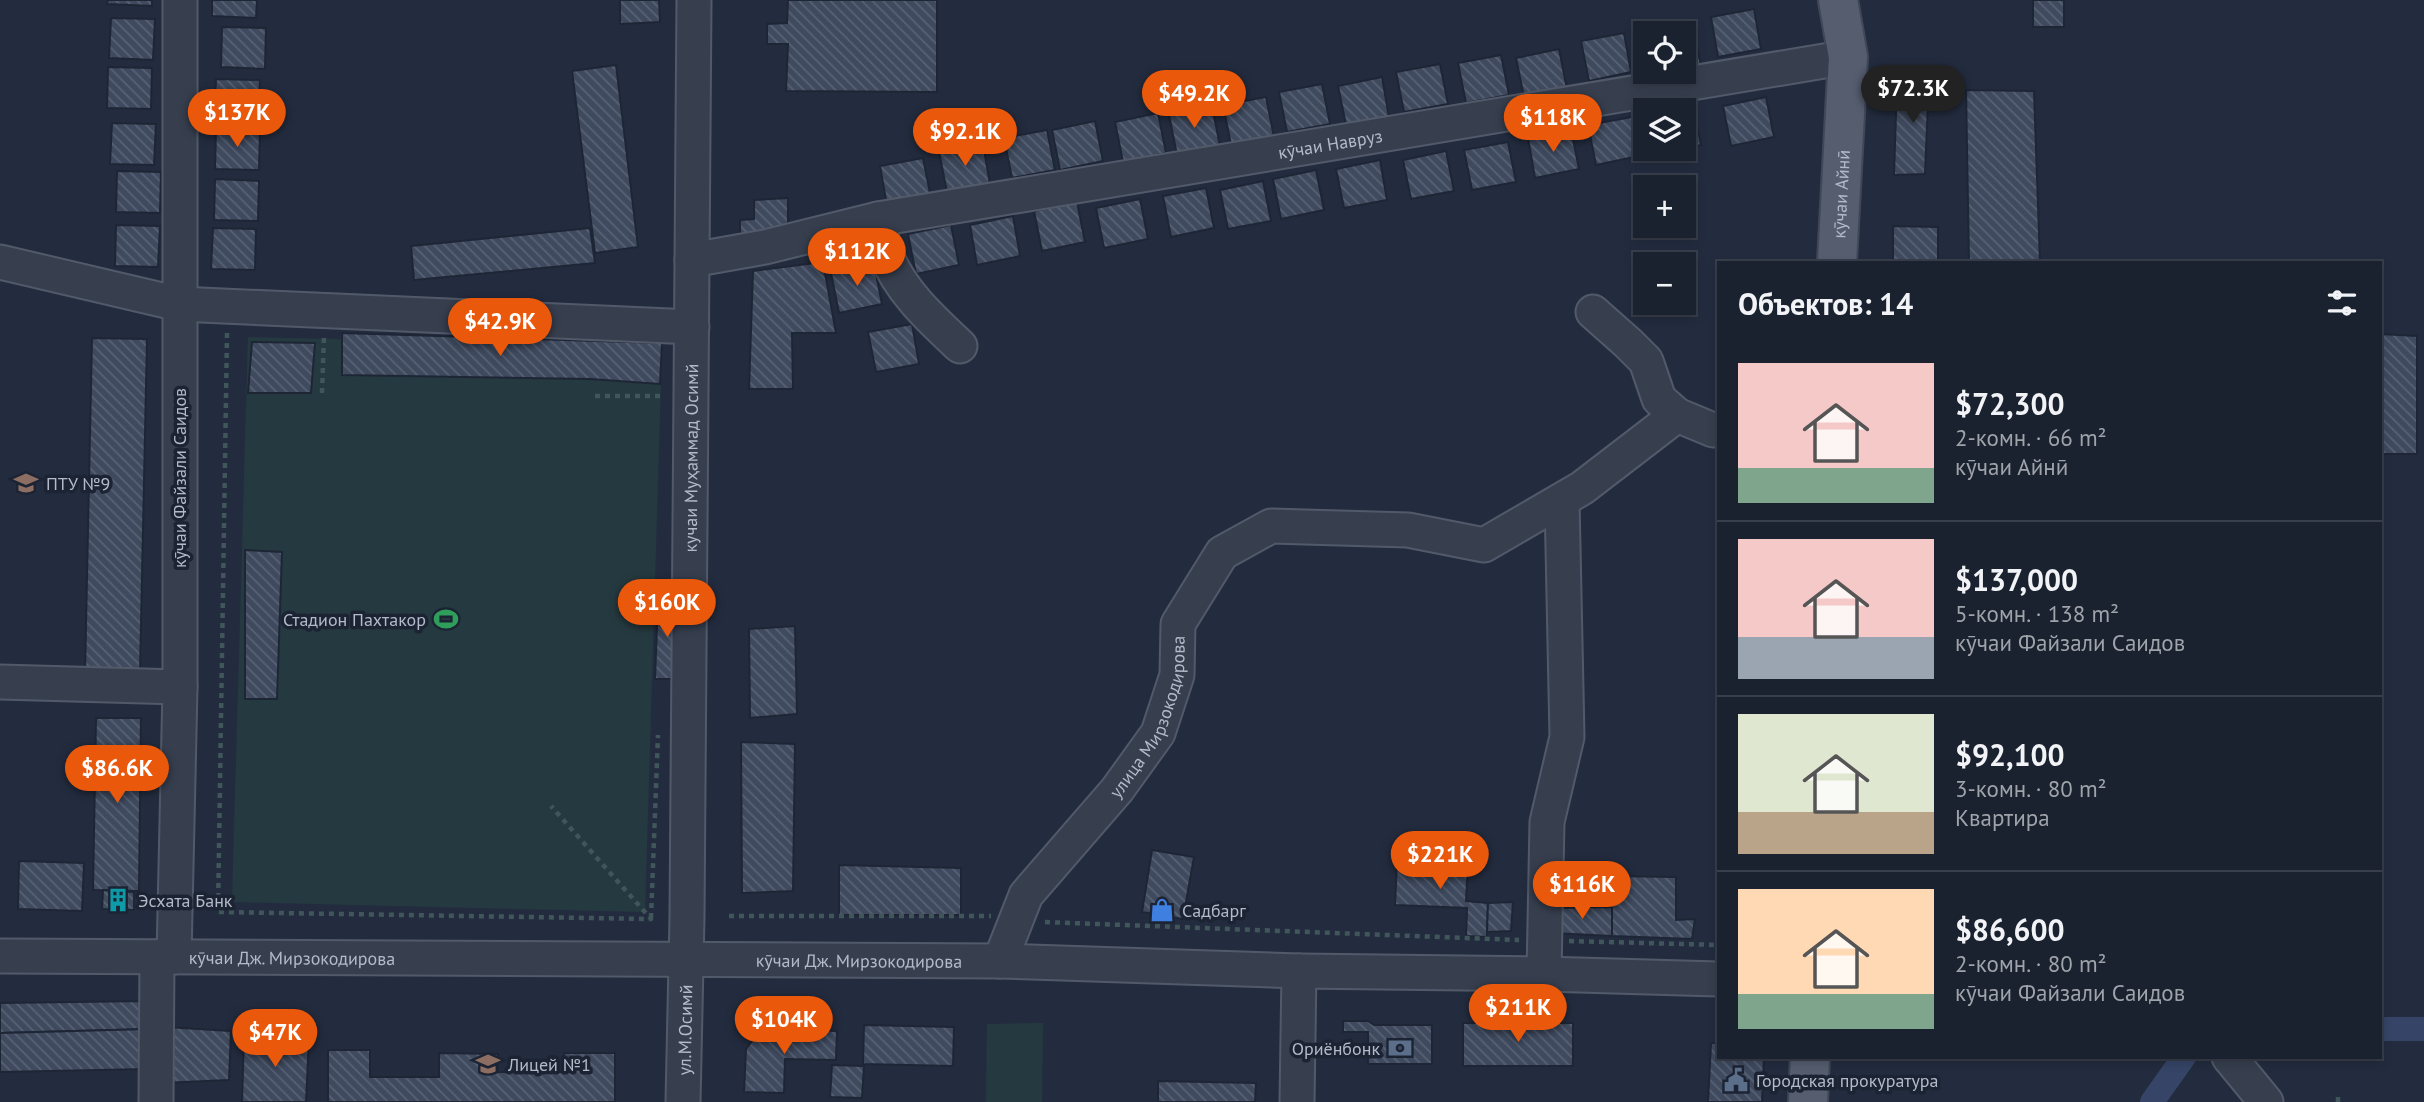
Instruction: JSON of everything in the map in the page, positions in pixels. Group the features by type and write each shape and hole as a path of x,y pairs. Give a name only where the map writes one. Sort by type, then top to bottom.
{"main road":[{"name":"кӯчаи Айнӣ","path":"1837,261 1848,57 1838,0"},
{"path":"1808,1102 1810,1059"}],"street":[{"name":"кӯчаи Файзали Саидов","path":"156,1102 180,688 180,0"},
{"name":"кучаи Муҳаммад Осимй","path":"685,958 694,0"},
{"name":"кӯчаи Навруз","path":"692,260 765,247 878,219 1848,57"},
{"path":"878,219 886,253 902,284 926,314 960,346"},
{"path":"0,262 179,303 692,327"},
{"path":"1593,312 1646,361 1659,400 1677,415 1717,430"},
{"name":"улица Мирзокодирова","path":"1000,961 1026,895 1117,789 1158,733 1177,675 1178,624 1222,553 1271,526 1408,530 1484,545 1582,488 1677,415"},
{"path":"1544,974 1547,822 1567,737 1562,500"},
{"path":"0,682 180,688"},
{"name":"кӯчаи Дж. Мирзокодирова","path":"0,956 1000,961 1298,971 1717,979"},
{"name":"ул.М.Осимй","path":"683,1102 685,958"},
{"path":"1297,1102 1298,971"},
{"path":"2231,1059 2266,1102"}],"path":[{"path":"322,393 325,310"},
{"path":"227,331 218,912 651,919"},
{"path":"595,396 669,396"},
{"path":"651,919 658,729"},
{"path":"551,806 651,919"},
{"path":"729,916 1018,917 1041,922 1174,928 1717,945"},
{"path":"2338,1093 2338,1102"}],"green space":[{"path":"248,337 662,347 645,912 232,902"},
{"path":"1043,1023 1042,1102 986,1102 987,1024"}],"building":[{"path":"108,0 152,0 152,6 107,4"},
{"path":"212,0 257,0 256,18 212,16"},
{"path":"620,0 659,0 660,22 620,24"},
{"path":"788,0 937,0 937,92 786,91 788,44 767,44 767,24 787,23"},
{"path":"2033,0 2064,0 2064,27 2033,27"},
{"path":"1754,9 1761,49 1718,57 1711,17"},
{"path":"111,18 155,19 153,60 109,58"},
{"path":"222,27 266,28 265,69 221,67"},
{"path":"1624,33 1631,72 1589,81 1581,41"},
{"path":"1696,41 1701,66 1696,67"},
{"path":"1559,49 1567,89 1524,97 1516,58"},
{"path":"1501,55 1509,95 1466,103 1458,63"},
{"path":"1440,64 1448,104 1404,112 1396,72"},
{"path":"616,65 638,247 595,253 572,71"},
{"path":"108,67 152,68 151,109 107,108"},
{"path":"1382,77 1389,117 1346,125 1338,86"},
{"path":"216,79 260,80 258,121 214,120"},
{"path":"1941,81 1940,102 1928,103 1925,174 1894,175 1897,82"},
{"path":"1322,84 1330,124 1287,132 1279,92"},
{"path":"1966,90 2034,91 2040,261 1969,261"},
{"path":"1266,97 1274,137 1231,145 1223,105"},
{"path":"1766,97 1774,137 1731,146 1723,106"},
{"path":"1212,106 1220,146 1177,155 1169,115"},
{"path":"1158,113 1166,153 1123,162 1115,122"},
{"path":"1632,117 1633,157 1596,165 1588,125"},
{"path":"1696,120 1701,145 1696,146"},
{"path":"1095,121 1103,161 1060,170 1052,130"},
{"path":"112,123 156,124 154,165 110,164"},
{"path":"216,128 260,130 259,170 215,169"},
{"path":"1571,129 1579,169 1535,178 1528,138"},
{"path":"1047,130 1055,170 1012,178 1004,138"},
{"path":"1508,142 1516,182 1472,190 1464,150"},
{"path":"983,144 990,184 947,192 939,152"},
{"path":"1446,151 1454,191 1411,199 1403,160"},
{"path":"923,158 931,198 887,206 880,166"},
{"path":"1380,160 1387,200 1344,208 1336,169"},
{"path":"1316,170 1324,210 1281,219 1273,179"},
{"path":"117,171 161,172 160,213 116,212"},
{"path":"215,179 259,181 258,221 214,220"},
{"path":"1263,181 1271,221 1228,229 1220,190"},
{"path":"1206,188 1214,228 1171,237 1163,196"},
{"path":"788,198 788,235 740,239 740,220 754,219 754,200"},
{"path":"1140,199 1148,239 1104,248 1096,208"},
{"path":"1077,202 1085,242 1042,251 1034,211"},
{"path":"1013,216 1020,256 977,265 970,225"},
{"path":"116,225 160,226 158,267 115,266"},
{"path":"951,225 959,265 916,274 908,234"},
{"path":"1893,226 1938,227 1938,261 1893,261"},
{"path":"213,228 256,229 255,270 211,269"},
{"path":"590,228 595,263 414,280 411,246"},
{"path":"823,262 836,333 792,333 793,389 749,389 753,271"},
{"path":"874,264 882,304 839,313 831,273"},
{"path":"912,324 919,364 876,372 868,332"},
{"path":"342,333 662,343 660,384 590,379 342,375"},
{"path":"2382,334 2417,336 2417,454 2382,454"},
{"path":"92,338 147,339 140,673 85,672"},
{"path":"252,342 315,343 311,393 248,393"},
{"path":"245,550 282,552 277,699 245,699"},
{"path":"658,599 679,599 676,679 655,679"},
{"path":"795,626 797,714 750,718 749,629"},
{"path":"96,718 141,718 139,891 93,890"},
{"path":"741,742 795,744 793,891 742,893"},
{"path":"1152,850 1194,857 1183,919 1142,912"},
{"path":"1397,860 1468,864 1466,901 1488,903 1487,937 1466,936 1467,908 1395,905"},
{"path":"19,861 84,863 82,911 18,909"},
{"path":"839,865 961,868 961,915 839,915"},
{"path":"1611,876 1676,877 1676,920 1695,919 1692,939 1612,936"},
{"name":"Эсхата Банк","path":"103,890 134,892 134,910 102,909"},
{"path":"1513,902 1511,931 1487,932 1488,903"},
{"path":"1612,907 1612,936 1552,933 1551,908"},
{"path":"147,1001 149,1029 0,1033 0,1003"},
{"name":"Ориёнбонк","path":"1343,1021 1368,1021 1374,1025 1432,1025 1432,1064 1368,1064 1368,1032 1343,1032"},
{"path":"1463,1023 1573,1023 1573,1066 1463,1066"},
{"path":"864,1025 954,1027 953,1066 863,1064"},
{"path":"166,1027 231,1031 229,1080 162,1083"},
{"path":"149,1029 148,1069 0,1072 0,1033"},
{"path":"770,1029 837,1031 836,1060 785,1059 784,1093 744,1092 746,1049 756,1036"},
{"path":"244,1035 309,1037 306,1102 242,1102"},
{"name":"Городская прокуратура","path":"1711,1043 1717,1043 1717,1059 1764,1059 1762,1102 1708,1102"},
{"path":"328,1050 370,1050 370,1077 439,1077 439,1053 498,1054 498,1072 564,1072 564,1053 615,1053 615,1102 328,1102"},
{"path":"832,1065 864,1066 862,1098 830,1097"},
{"path":"1158,1081 1256,1083 1255,1102 1158,1102"}],"waterway":[{"path":"2382,1029 2424,1029"},
{"path":"2152,1102 2183,1059"}],"place":[{"name":"ПТУ №9","path":"26,483"},
{"name":"Стадион Пахтакор","path":"446,619"},
{"name":"Эсхата Банк","path":"118,900"},
{"name":"Садбарг","path":"1162,910"},
{"name":"Ориёнбонк","path":"1400,1048"},
{"name":"Лицей №1","path":"488,1064"},
{"name":"Городская прокуратура","path":"1736,1080"}]}
